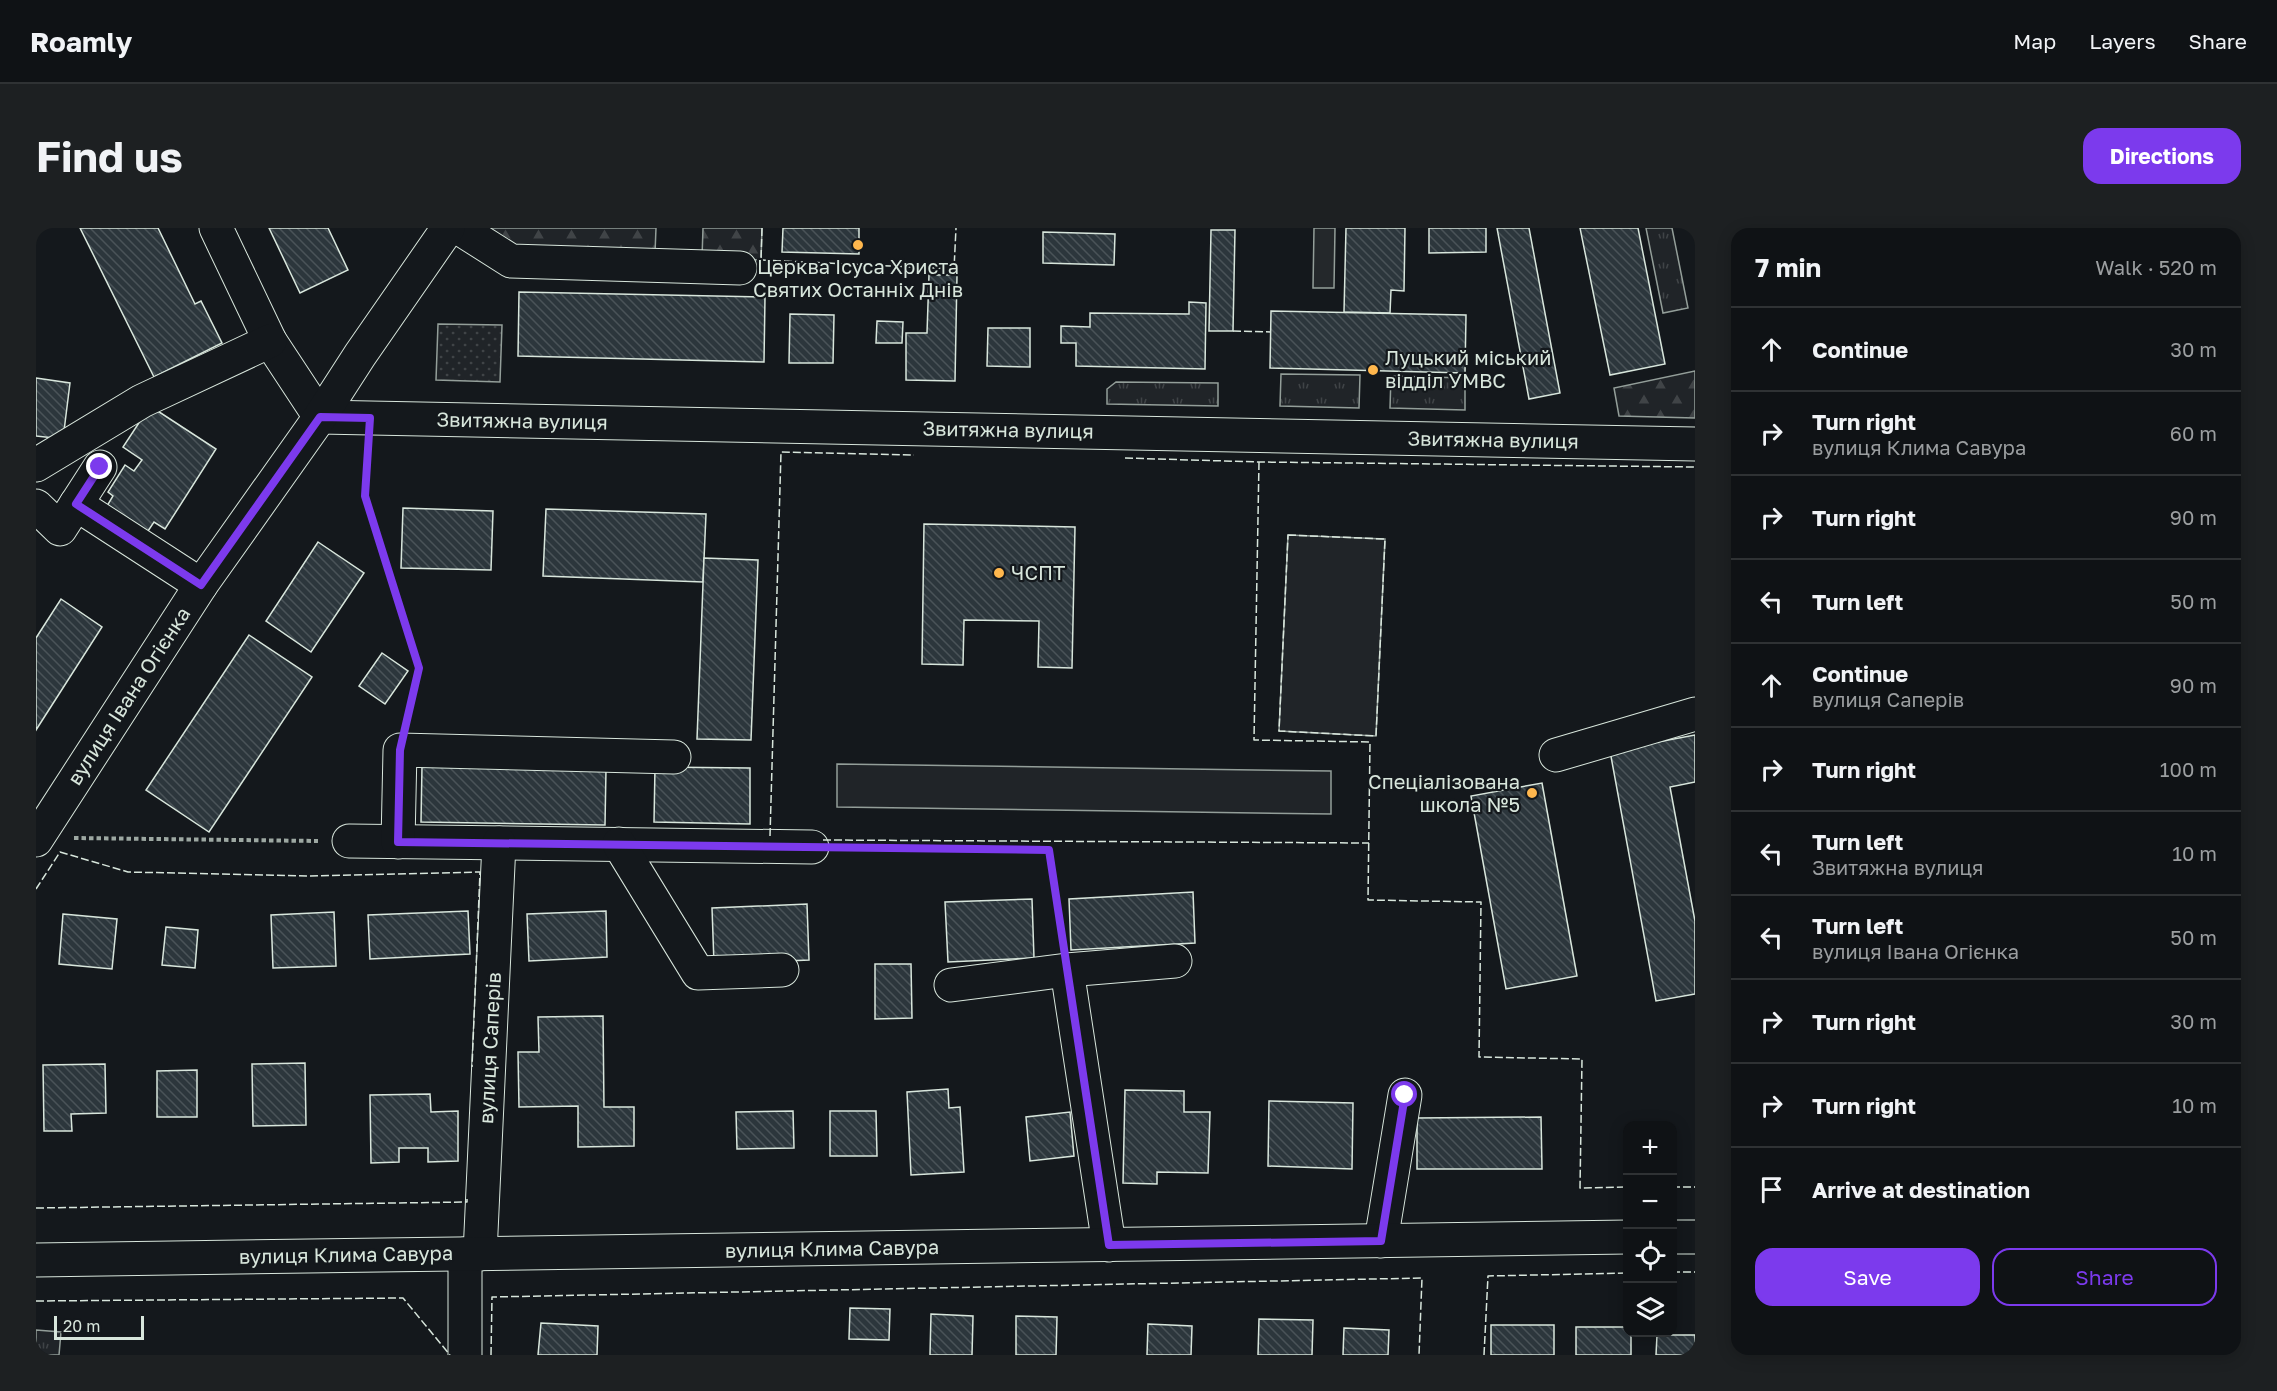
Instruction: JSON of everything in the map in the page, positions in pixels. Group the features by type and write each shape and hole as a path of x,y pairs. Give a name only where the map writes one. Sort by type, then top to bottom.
{"street":[{"path":"216,228 270,341 320,417"},
{"name":"вулиця Івана Огієнка","path":"37,838 201,585 320,417 448,228"},
{"path":"459,228 511,261 740,268"},
{"path":"36,465 142,401 270,341"},
{"name":"Звитяжна вулиця","path":"320,417 1695,444"},
{"path":"36,506 60,529 100,467"},
{"path":"76,504 201,585"},
{"path":"1556,755 1695,714"},
{"path":"398,842 400,750 674,757"},
{"path":"349,841 812,847"},
{"name":"вулиця Саперів","path":"465,1355 499,843"},
{"path":"619,844 698,973 782,970"},
{"path":"951,985 1067,970 1175,961"},
{"path":"1067,970 1109,1245"},
{"path":"1381,1241 1405,1095"},
{"path":"1677,1237 1695,1237"},
{"name":"вулиця Клима Савура","path":"36,1260 1623,1238"}],"path":[{"path":"370,418 365,496 419,668 400,750"},
{"path":"37,838 349,841"},
{"path":"812,847 1049,850 1067,970"}],"green space":[{"path":"490,228 656,228 655,253 514,249 486,234"},
{"path":"703,228 762,228 761,260 702,258"},
{"path":"1646,228 1672,228 1688,308 1663,313"},
{"path":"438,324 502,325 500,382 436,380"},
{"path":"1695,371 1695,418 1619,416 1614,388"},
{"path":"1281,374 1360,375 1359,408 1280,406"},
{"path":"1391,376 1465,378 1465,410 1390,408"},
{"path":"1116,382 1218,383 1218,406 1107,404 1107,389"},
{"path":"1288,535 1385,539 1376,736 1279,731"},
{"path":"837,764 1331,771 1331,814 837,807"},
{"path":"36,1330 61,1332 59,1355 36,1355"}],"shaded area":[{"path":"1314,228 1335,228 1334,288 1313,288"}],"building":[{"path":"80,228 158,228 195,304 201,301 222,343 154,377"},
{"path":"269,228 328,228 348,270 300,293"},
{"path":"783,228 859,228 859,254 782,252"},
{"path":"1346,228 1405,228 1404,291 1391,290 1390,313 1344,312"},
{"path":"1429,228 1486,228 1486,252 1429,253"},
{"path":"1497,228 1529,228 1560,393 1529,399"},
{"path":"1580,228 1638,228 1665,364 1610,375"},
{"path":"1211,230 1235,230 1233,331 1209,331"},
{"path":"1043,232 1115,234 1114,265 1043,263"},
{"path":"929,275 957,275 955,381 906,380 906,333 927,333"},
{"path":"519,292 765,297 764,362 518,356"},
{"path":"1189,302 1206,303 1205,369 1076,366 1076,343 1061,343 1061,326 1090,327 1090,313 1189,314"},
{"path":"1271,311 1466,315 1465,373 1270,368"},
{"path":"790,314 834,315 833,363 789,363"},
{"path":"877,321 903,322 902,343 876,343"},
{"path":"988,328 1030,328 1030,367 987,366"},
{"path":"36,378 70,383 63,439 36,436"},
{"path":"150,406 216,449 165,529 154,522 144,537 104,511 113,496 108,492 125,465 134,471 142,460 123,447"},
{"path":"403,508 493,511 491,570 401,568"},
{"path":"546,509 706,514 703,582 543,576"},
{"name":"ЧСПТ","path":"924,524 1075,527 1072,668 1038,667 1039,621 964,620 963,665 922,664"},
{"path":"318,542 364,573 311,652 266,621"},
{"path":"704,558 758,560 751,740 697,739"},
{"path":"61,599 102,627 36,730 36,638"},
{"path":"249,635 312,677 209,832 146,790"},
{"path":"382,653 408,671 385,704 359,686"},
{"path":"1695,735 1695,782 1670,787 1695,921 1695,994 1656,1001 1610,751"},
{"path":"422,766 606,769 605,825 421,822"},
{"path":"655,767 750,768 750,824 654,822"},
{"path":"1542,783 1577,976 1506,989 1471,796"},
{"path":"1193,892 1195,943 1071,950 1069,899"},
{"path":"1032,899 1034,958 948,962 945,902"},
{"path":"807,904 809,960 714,964 712,908"},
{"path":"468,911 470,954 370,959 368,915"},
{"path":"606,911 607,957 529,961 527,914"},
{"path":"334,912 336,966 273,968 271,915"},
{"path":"63,914 117,919 112,969 59,964"},
{"path":"166,927 198,930 195,968 162,965"},
{"path":"875,964 911,964 912,1018 875,1019"},
{"path":"603,1016 604,1107 634,1107 634,1146 578,1147 578,1106 519,1107 518,1052 539,1052 538,1017"},
{"path":"305,1063 306,1125 253,1126 252,1064"},
{"path":"105,1064 106,1113 71,1114 72,1131 44,1131 43,1065"},
{"path":"197,1070 197,1117 157,1117 157,1071"},
{"path":"948,1089 949,1108 960,1107 964,1172 911,1175 907,1092"},
{"path":"1125,1090 1184,1091 1184,1112 1210,1112 1208,1173 1157,1172 1157,1184 1123,1183"},
{"path":"430,1094 431,1112 458,1111 458,1161 428,1162 428,1148 399,1148 399,1162 371,1163 370,1095"},
{"path":"1269,1101 1353,1103 1352,1169 1268,1166"},
{"path":"793,1111 794,1148 737,1149 736,1112"},
{"path":"830,1111 876,1111 877,1156 830,1156"},
{"path":"1070,1112 1074,1156 1030,1161 1026,1117"},
{"path":"1541,1117 1542,1169 1417,1169 1417,1118"},
{"path":"850,1308 890,1309 889,1340 849,1339"},
{"path":"931,1314 973,1316 972,1355 930,1355"},
{"path":"1016,1316 1057,1317 1056,1355 1016,1355"},
{"path":"1259,1319 1313,1320 1312,1355 1258,1355"},
{"path":"541,1323 598,1326 597,1355 538,1355"},
{"path":"1148,1324 1192,1326 1191,1355 1147,1355"},
{"path":"1491,1325 1554,1325 1554,1355 1491,1355"},
{"path":"1576,1327 1623,1327 1623,1337 1631,1337 1631,1355 1576,1355"},
{"path":"1344,1328 1389,1330 1388,1355 1343,1355"},
{"path":"1695,1335 1695,1355 1656,1355 1657,1337"}],"fence":[{"path":"762,228 761,260 954,269 956,228"},
{"path":"1233,331 1271,332"},
{"path":"770,836 781,452 914,455"},
{"path":"1125,458 1259,462 1695,467"},
{"path":"1259,462 1254,740 1370,742 1368,900 1481,902 1479,1057 1582,1059 1580,1188 1623,1187"},
{"path":"1288,535 1385,539 1376,736 1279,731 1288,535"},
{"path":"823,840 1369,843"},
{"path":"36,889 60,852 128,872 309,876 480,872 472,1067"},
{"path":"1677,1187 1695,1187"},
{"path":"36,1208 467,1202 467,1199"},
{"path":"1677,1272 1695,1272"},
{"path":"1484,1355 1488,1276 1623,1273"},
{"path":"491,1355 492,1297 1422,1278 1419,1355"},
{"path":"36,1301 403,1298 450,1355"}],"place":[{"name":"Церква Ісуса Христа Святих Останніх Днів","path":"858,245"},
{"name":"Луцький міський відділ УМВС","path":"1373,370"},
{"name":"ЧСПТ","path":"999,573"},
{"name":"Спеціалізована школа №5","path":"1532,793"}],"route":[{"path":"100,467 76,504 201,585 320,417 370,418 365,496 419,668 400,750 398,842 1049,850 1109,1245 1381,1241 1405,1095"}]}
